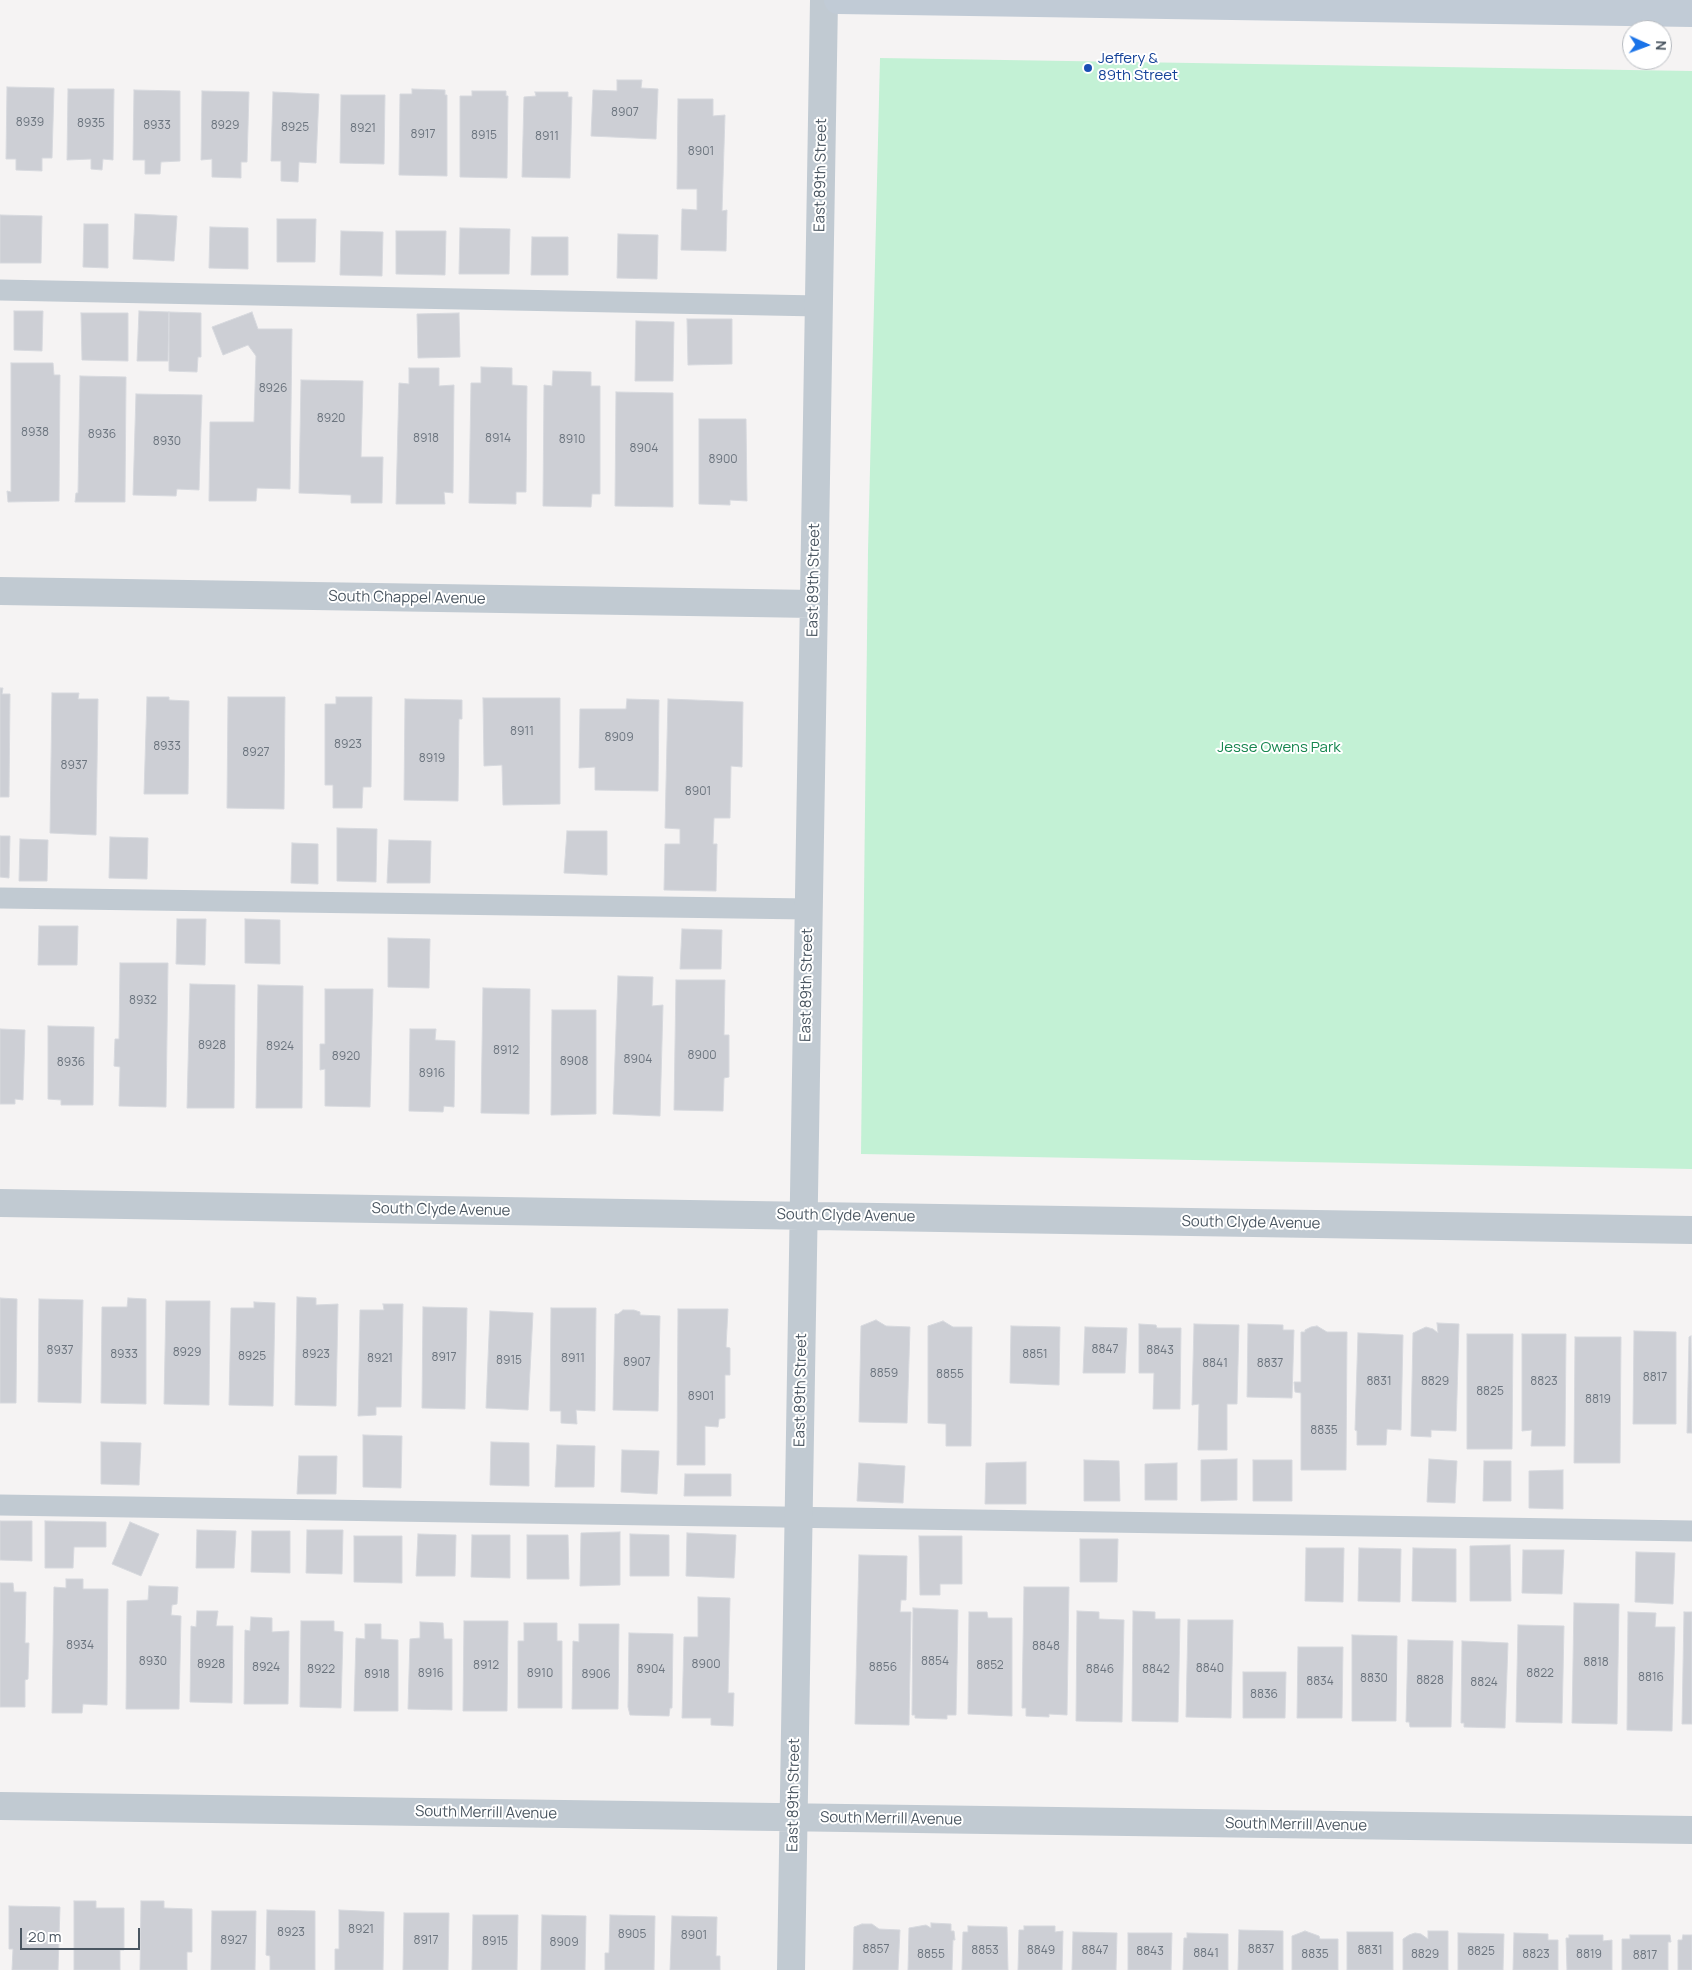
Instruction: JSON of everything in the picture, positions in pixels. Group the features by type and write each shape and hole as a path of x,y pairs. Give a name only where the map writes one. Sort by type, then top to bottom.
{"main road":[{"path":"838,0 1692,13"}],"street":[{"name":"East 89th Street","path":"791,1970 824,0"},
{"name":"South Chappel Avenue","path":"0,591 814,604"},
{"name":"South Clyde Avenue","path":"0,1203 1692,1230"},
{"name":"South Merrill Avenue","path":"0,1806 1692,1830"}],"lane":[{"path":"0,290 819,306"},
{"path":"0,898 808,909"},
{"path":"0,1505 1692,1531"}],"green space":[{"name":"Jesse Owens Park","path":"880,58 1692,71 1692,1169 861,1154 868,551"}],"building":[{"path":"617,80 642,80 641,88 658,89 656,139 591,136 593,90 617,91"},
{"path":"7,87 54,88 52,158 42,158 42,171 16,170 16,159 6,159"},
{"path":"68,89 114,89 113,160 103,159 102,170 91,169 91,159 67,160"},
{"path":"412,89 445,90 445,95 447,95 447,176 399,175 400,94 412,94"},
{"path":"134,90 180,91 180,161 161,162 160,174 145,174 145,160 133,160"},
{"path":"202,91 249,92 247,162 241,162 241,178 212,177 212,159 201,160"},
{"path":"472,91 506,91 506,96 508,96 507,178 460,177 460,96 472,96"},
{"path":"273,92 319,94 316,163 299,162 298,182 281,181 281,161 271,161"},
{"path":"535,92 568,92 568,97 572,97 570,178 522,177 524,97 536,96"},
{"path":"341,95 385,95 384,164 340,163"},
{"path":"678,99 713,99 713,116 725,115 722,211 727,210 726,251 681,250 682,209 697,210 697,189 677,189"},
{"path":"135,214 177,216 174,261 133,259"},
{"path":"0,215 42,216 41,263 0,263"},
{"path":"277,219 316,219 315,262 277,262"},
{"path":"84,224 108,224 108,268 83,267"},
{"path":"210,227 248,228 248,269 209,268"},
{"path":"460,228 510,229 509,274 459,274"},
{"path":"341,231 383,232 382,276 340,275"},
{"path":"396,231 446,231 445,275 396,274"},
{"path":"618,234 658,235 657,279 617,278"},
{"path":"532,237 568,237 568,275 531,275"},
{"path":"14,311 43,311 42,351 14,350"},
{"path":"139,311 169,312 168,361 137,361"},
{"path":"169,312 201,313 201,357 198,357 197,372 169,371"},
{"path":"252,312 258,329 292,329 290,489 257,488 256,501 209,501 210,422 254,422 256,356 248,345 223,355 212,327"},
{"path":"81,313 128,313 128,361 82,360"},
{"path":"459,313 460,357 418,358 417,314"},
{"path":"687,319 732,319 732,364 688,365"},
{"path":"636,321 674,322 673,381 635,381"},
{"path":"11,363 53,363 54,375 60,375 59,501 8,502 7,491 11,492"},
{"path":"481,367 512,368 512,385 527,386 526,492 516,492 516,504 469,503 471,383 481,383"},
{"path":"409,368 439,368 439,386 454,385 453,493 444,492 445,504 396,504 399,383 409,384"},
{"path":"553,371 591,372 591,386 600,386 600,494 592,494 591,507 543,506 544,385 552,386"},
{"path":"80,376 126,377 125,502 75,502 76,493 78,493"},
{"path":"301,380 363,381 361,457 383,457 382,503 351,503 351,495 299,493"},
{"path":"616,392 673,393 673,507 615,506"},
{"path":"136,394 202,395 199,490 177,489 176,496 133,495"},
{"path":"699,419 746,419 747,501 730,500 730,505 699,504"},
{"path":"0,688 3,688 2,694 10,694 9,797 0,797"},
{"path":"52,693 79,693 78,699 98,699 96,835 50,833"},
{"path":"147,697 169,697 169,700 189,701 188,794 144,794"},
{"path":"228,697 285,697 284,809 227,808"},
{"path":"336,697 372,697 371,787 363,787 362,808 333,808 333,785 325,785 325,704 336,704"},
{"path":"483,698 560,698 560,804 503,805 502,765 484,766"},
{"path":"405,699 462,700 462,719 459,719 458,801 404,800"},
{"path":"627,699 659,700 658,791 595,790 595,767 579,768 580,709 626,709"},
{"path":"668,699 743,702 742,767 731,766 730,818 714,818 713,844 717,844 716,891 664,890 665,844 680,844 680,829 665,828"},
{"path":"337,828 377,829 376,882 337,881"},
{"path":"567,831 607,831 607,875 564,873"},
{"path":"0,836 10,836 9,878 0,877"},
{"path":"110,837 148,838 147,879 109,878"},
{"path":"20,839 48,840 47,881 19,881"},
{"path":"389,840 431,841 430,883 387,883"},
{"path":"292,843 318,844 318,884 291,883"},
{"path":"177,919 206,919 205,965 176,964"},
{"path":"245,919 280,920 280,964 245,963"},
{"path":"39,926 78,926 77,965 38,965"},
{"path":"682,929 722,930 721,969 680,969"},
{"path":"388,938 430,939 429,988 388,987"},
{"path":"120,963 168,963 166,1107 119,1106 120,1067 114,1066 115,1039 119,1039"},
{"path":"618,976 653,977 652,1006 663,1005 660,1116 613,1114"},
{"path":"676,980 725,980 724,1035 729,1035 729,1077 724,1078 723,1111 674,1110"},
{"path":"190,984 235,985 234,1108 187,1108"},
{"path":"258,985 303,986 302,1108 256,1108"},
{"path":"483,988 530,989 529,1114 481,1113"},
{"path":"325,989 373,989 370,1107 325,1106 325,1069 320,1070 320,1044 325,1044"},
{"path":"552,1010 596,1010 596,1114 551,1115"},
{"path":"48,1026 94,1027 93,1105 61,1105 61,1100 48,1099"},
{"path":"0,1029 25,1030 23,1100 15,1099 15,1104 0,1104"},
{"path":"410,1029 436,1029 435,1040 455,1041 454,1107 444,1106 443,1112 409,1111"},
{"path":"297,1297 316,1298 316,1305 338,1304 336,1406 295,1405"},
{"path":"0,1298 17,1299 16,1403 0,1403"},
{"path":"128,1298 146,1299 146,1404 101,1403 102,1307 127,1307"},
{"path":"39,1299 83,1300 81,1403 38,1402"},
{"path":"166,1301 210,1301 209,1405 164,1404"},
{"path":"254,1302 275,1303 273,1406 229,1405 231,1308 254,1308"},
{"path":"383,1304 403,1304 401,1407 376,1407 376,1415 358,1416 360,1310 384,1310"},
{"path":"423,1307 467,1308 465,1409 422,1408"},
{"path":"551,1308 596,1308 595,1411 576,1410 577,1424 561,1423 561,1411 550,1411"},
{"path":"678,1309 728,1309 726,1347 730,1348 730,1375 725,1375 725,1418 719,1419 718,1427 705,1426 705,1465 677,1465"},
{"path":"623,1310 634,1310 640,1312 640,1315 660,1316 658,1411 613,1410 615,1314"},
{"path":"490,1311 533,1313 528,1410 486,1408"},
{"path":"876,1320 886,1326 910,1327 907,1423 859,1422 861,1326"},
{"path":"943,1321 953,1327 972,1327 971,1446 946,1446 946,1424 928,1423 928,1326"},
{"path":"1437,1323 1459,1324 1456,1431 1431,1430 1431,1437 1411,1436 1413,1333 1426,1327 1438,1333"},
{"path":"1139,1324 1156,1325 1157,1328 1181,1328 1180,1409 1153,1409 1154,1373 1139,1373"},
{"path":"1194,1324 1239,1325 1237,1404 1227,1404 1227,1450 1198,1450 1199,1404 1192,1405"},
{"path":"1248,1324 1283,1325 1283,1330 1294,1330 1292,1398 1247,1397"},
{"path":"1011,1326 1060,1327 1059,1385 1010,1383"},
{"path":"1317,1326 1327,1332 1347,1332 1346,1470 1301,1470 1301,1393 1295,1392 1294,1382 1301,1382 1301,1332"},
{"path":"1085,1327 1127,1328 1125,1373 1083,1373"},
{"path":"1634,1331 1676,1332 1676,1424 1633,1424"},
{"path":"1358,1333 1403,1335 1401,1430 1387,1429 1386,1445 1357,1445 1357,1431 1355,1430"},
{"path":"1467,1334 1513,1334 1512,1449 1467,1449"},
{"path":"1522,1334 1566,1334 1565,1446 1531,1446 1532,1430 1522,1431"},
{"path":"1691,1336 1692,1433 1687,1433 1689,1337"},
{"path":"1575,1337 1621,1337 1620,1463 1574,1463"},
{"path":"363,1435 402,1436 401,1488 363,1487"},
{"path":"101,1442 141,1443 139,1485 101,1484"},
{"path":"491,1442 529,1443 529,1486 490,1485"},
{"path":"557,1445 595,1446 594,1487 555,1487"},
{"path":"622,1450 659,1451 657,1494 621,1492"},
{"path":"299,1456 337,1456 336,1494 297,1494"},
{"path":"1237,1459 1237,1500 1201,1501 1201,1460"},
{"path":"1429,1459 1457,1461 1455,1503 1427,1502"},
{"path":"1084,1460 1119,1461 1120,1501 1084,1501"},
{"path":"1253,1460 1292,1460 1292,1501 1253,1501"},
{"path":"1484,1461 1511,1461 1511,1501 1483,1501"},
{"path":"1026,1462 1026,1504 985,1504 986,1463"},
{"path":"859,1463 905,1466 903,1503 857,1501"},
{"path":"1177,1463 1177,1500 1145,1500 1145,1464"},
{"path":"1563,1470 1563,1509 1529,1508 1529,1471"},
{"path":"685,1474 731,1474 731,1496 684,1496"},
{"path":"0,1521 32,1521 32,1561 0,1560"},
{"path":"45,1521 106,1522 106,1547 74,1547 73,1568 45,1568"},
{"path":"130,1522 159,1534 141,1576 112,1564"},
{"path":"197,1530 236,1531 234,1568 196,1568"},
{"path":"307,1530 343,1530 342,1574 306,1573"},
{"path":"252,1531 290,1531 290,1573 251,1572"},
{"path":"620,1532 620,1585 580,1586 581,1533"},
{"path":"687,1533 736,1535 734,1578 686,1576"},
{"path":"418,1534 456,1535 455,1576 416,1576"},
{"path":"630,1534 669,1535 669,1576 630,1576"},
{"path":"472,1535 510,1535 510,1578 471,1577"},
{"path":"527,1535 568,1535 569,1579 527,1579"},
{"path":"354,1536 402,1536 402,1583 354,1582"},
{"path":"919,1536 962,1536 962,1584 940,1584 940,1595 920,1595"},
{"path":"1080,1539 1118,1539 1117,1582 1080,1582"},
{"path":"1510,1545 1511,1601 1470,1601 1470,1546"},
{"path":"1306,1548 1344,1548 1343,1602 1305,1601"},
{"path":"1359,1548 1401,1549 1400,1602 1358,1601"},
{"path":"1413,1548 1456,1549 1456,1602 1412,1601"},
{"path":"1523,1550 1564,1550 1562,1594 1522,1593"},
{"path":"1636,1552 1675,1553 1673,1604 1635,1602"},
{"path":"859,1555 907,1556 906,1600 901,1600 900,1612 911,1612 909,1725 855,1724"},
{"path":"66,1579 83,1579 83,1589 108,1589 107,1705 83,1704 82,1713 52,1713 54,1587 66,1588"},
{"path":"0,1583 13,1583 14,1592 26,1592 25,1643 29,1643 28,1679 25,1680 25,1707 0,1707"},
{"path":"149,1586 178,1587 177,1604 172,1605 171,1615 181,1616 179,1709 126,1709 127,1601 148,1600"},
{"path":"1024,1587 1069,1587 1067,1715 1049,1714 1049,1717 1026,1716 1026,1708 1022,1708"},
{"path":"698,1597 730,1598 728,1693 734,1693 733,1726 711,1725 711,1718 682,1718 684,1637 698,1637"},
{"path":"1574,1603 1619,1604 1617,1724 1572,1723"},
{"path":"913,1608 958,1610 956,1715 947,1715 947,1719 915,1718 915,1715 912,1715"},
{"path":"197,1611 218,1611 216,1626 233,1626 232,1703 190,1702 191,1626 196,1627"},
{"path":"1077,1611 1099,1612 1099,1619 1124,1620 1122,1722 1076,1721"},
{"path":"1133,1611 1155,1612 1155,1619 1180,1619 1178,1722 1132,1721"},
{"path":"969,1612 987,1612 988,1618 1012,1618 1012,1716 968,1714"},
{"path":"1628,1612 1656,1613 1655,1627 1675,1627 1672,1731 1627,1730"},
{"path":"1684,1612 1692,1612 1692,1724 1682,1724"},
{"path":"251,1617 272,1618 272,1632 289,1631 288,1704 244,1704 245,1630 250,1631"},
{"path":"1188,1620 1233,1620 1231,1718 1186,1717"},
{"path":"301,1621 334,1621 334,1631 343,1632 341,1708 300,1707"},
{"path":"464,1621 508,1621 507,1711 463,1711"},
{"path":"420,1622 443,1623 444,1639 452,1639 452,1710 408,1709 410,1639 420,1638"},
{"path":"524,1623 557,1623 557,1641 562,1641 562,1708 518,1708 518,1641 524,1641"},
{"path":"365,1624 381,1624 381,1639 398,1640 398,1711 354,1711 356,1638 365,1639"},
{"path":"579,1624 619,1624 618,1709 572,1709 573,1641 579,1642"},
{"path":"1518,1625 1564,1626 1562,1723 1516,1722"},
{"path":"629,1633 673,1634 672,1708 670,1708 669,1716 630,1715 628,1707"},
{"path":"1352,1635 1397,1636 1396,1721 1352,1721"},
{"path":"1408,1640 1453,1641 1451,1727 1410,1727 1409,1722 1406,1722"},
{"path":"1462,1641 1508,1643 1505,1728 1464,1727 1464,1723 1461,1723"},
{"path":"1298,1647 1343,1647 1342,1718 1297,1718"},
{"path":"1243,1672 1286,1672 1285,1718 1243,1718"},
{"path":"74,1901 96,1901 96,1908 124,1908 124,1950 120,1950 120,1970 74,1970"},
{"path":"141,1901 164,1901 164,1908 192,1909 192,1952 187,1952 187,1970 140,1970"},
{"path":"9,1906 60,1907 58,1970 12,1970 13,1949 9,1949"},
{"path":"267,1910 315,1911 315,1970 270,1970 270,1956 266,1955"},
{"path":"339,1910 384,1912 383,1970 335,1970 335,1949 339,1949"},
{"path":"212,1911 256,1911 255,1970 211,1970"},
{"path":"404,1913 449,1913 448,1970 403,1970"},
{"path":"473,1915 518,1915 517,1970 472,1970"},
{"path":"542,1915 586,1916 585,1970 541,1970"},
{"path":"610,1915 655,1916 654,1970 605,1970 605,1953 609,1953"},
{"path":"672,1916 717,1917 716,1956 720,1956 720,1970 670,1970"},
{"path":"931,1923 951,1924 951,1931 954,1931 955,1940 953,1940 952,1970 908,1970 909,1928 926,1925 931,1928"},
{"path":"862,1924 872,1924 879,1929 900,1930 898,1970 853,1970 854,1927"},
{"path":"968,1926 1007,1927 1008,1970 962,1970 963,1932 968,1932"},
{"path":"1024,1926 1055,1926 1055,1932 1063,1931 1062,1970 1018,1970 1019,1930 1024,1930"},
{"path":"1239,1930 1283,1931 1283,1970 1238,1970"},
{"path":"1305,1931 1319,1936 1320,1939 1338,1939 1338,1970 1292,1970 1292,1936"},
{"path":"1428,1931 1448,1931 1448,1970 1403,1970 1403,1939 1415,1933 1421,1934 1428,1939"},
{"path":"1073,1932 1117,1933 1116,1970 1072,1970"},
{"path":"1347,1932 1393,1932 1393,1970 1347,1970"},
{"path":"1128,1933 1172,1933 1171,1970 1128,1970"},
{"path":"1187,1933 1228,1934 1228,1970 1183,1970 1184,1938 1187,1938"},
{"path":"1458,1933 1504,1934 1503,1970 1458,1970"},
{"path":"1514,1933 1548,1934 1548,1940 1558,1940 1558,1970 1513,1970"},
{"path":"1569,1935 1603,1935 1603,1941 1612,1940 1612,1970 1567,1970 1566,1938 1569,1938"},
{"path":"1630,1935 1670,1935 1671,1942 1668,1942 1668,1970 1622,1970 1622,1939 1630,1939"},
{"path":"1683,1935 1692,1935 1692,1970 1678,1970 1678,1940 1682,1940"}],"place":[{"name":"Jeffery & 89th Street","path":"1088,68"}]}
